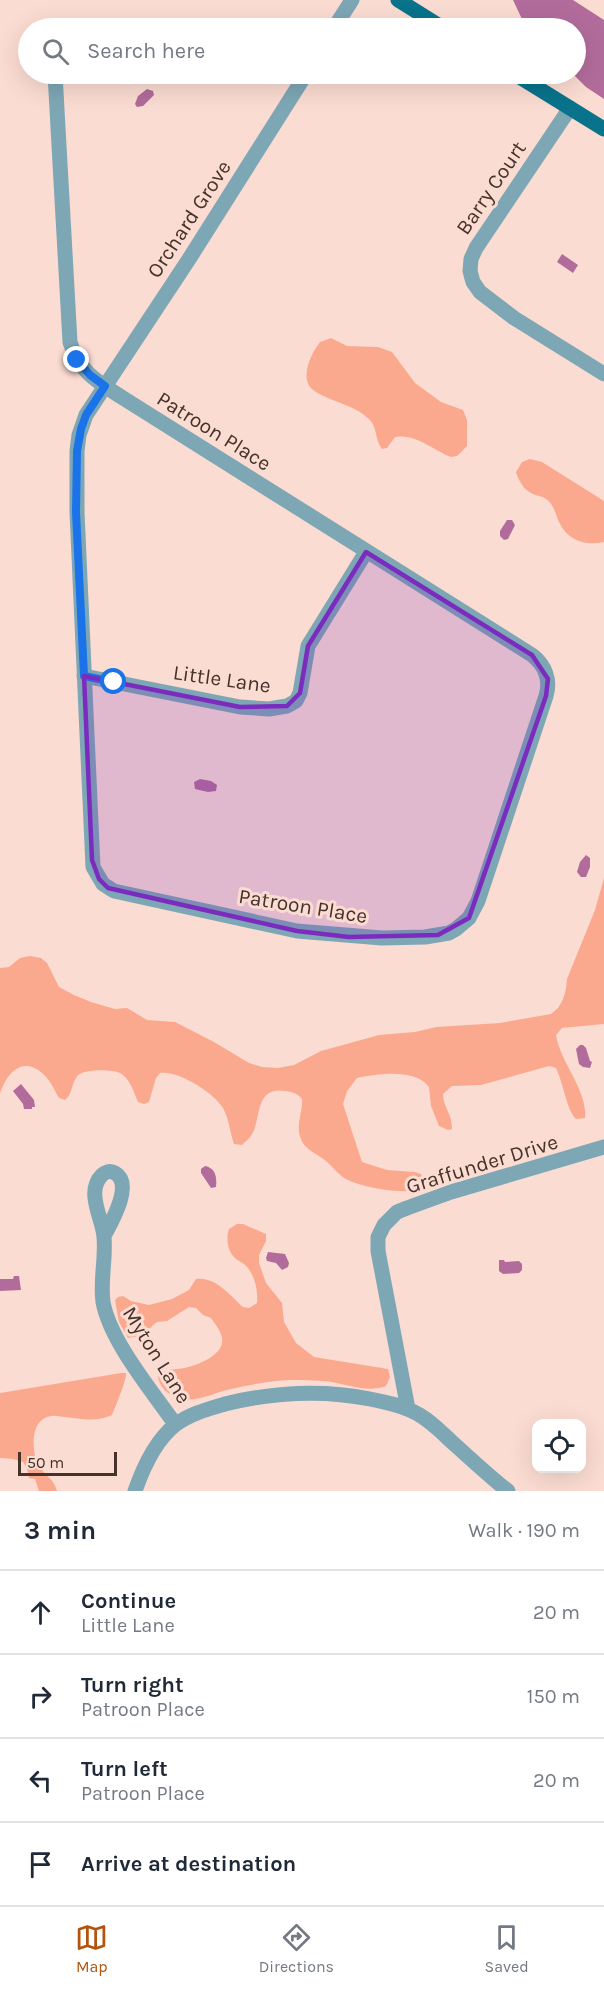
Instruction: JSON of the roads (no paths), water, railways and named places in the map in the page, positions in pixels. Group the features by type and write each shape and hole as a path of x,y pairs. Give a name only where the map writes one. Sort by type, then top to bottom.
{"main road":[{"path":"398,0 427,18"},
{"path":"531,84 604,129"}],"street":[{"path":"340,18 352,0"},
{"name":"Patroon Place","path":"56,84 70,342 77,360 90,375 105,386 532,655 544,668 548,679 546,696 478,901 469,918 456,929 449,933 402,939 297,931 120,893 108,888 99,879 93,867 76,512 77,451 81,429 86,415 105,386"},
{"name":"Orchard Grove","path":"105,386 191,256 300,84"},
{"name":"Barry Court","path":"570,108 476,248 471,259 470,271 476,288 497,307 604,374"},
{"name":"Little Lane","path":"84,676 240,707 276,709 287,706 296,701 300,693 308,646 366,552"},
{"name":"Graffunder Drive","path":"408,1409 378,1251 378,1237 384,1225 398,1212 451,1192 604,1147"},
{"name":"Myton Lane","path":"104,1236 102,1293 109,1321 131,1361 175,1424"},
{"path":"135,1491 151,1455 175,1424 217,1406 296,1392 353,1396 408,1409 424,1418 508,1491"}]}
